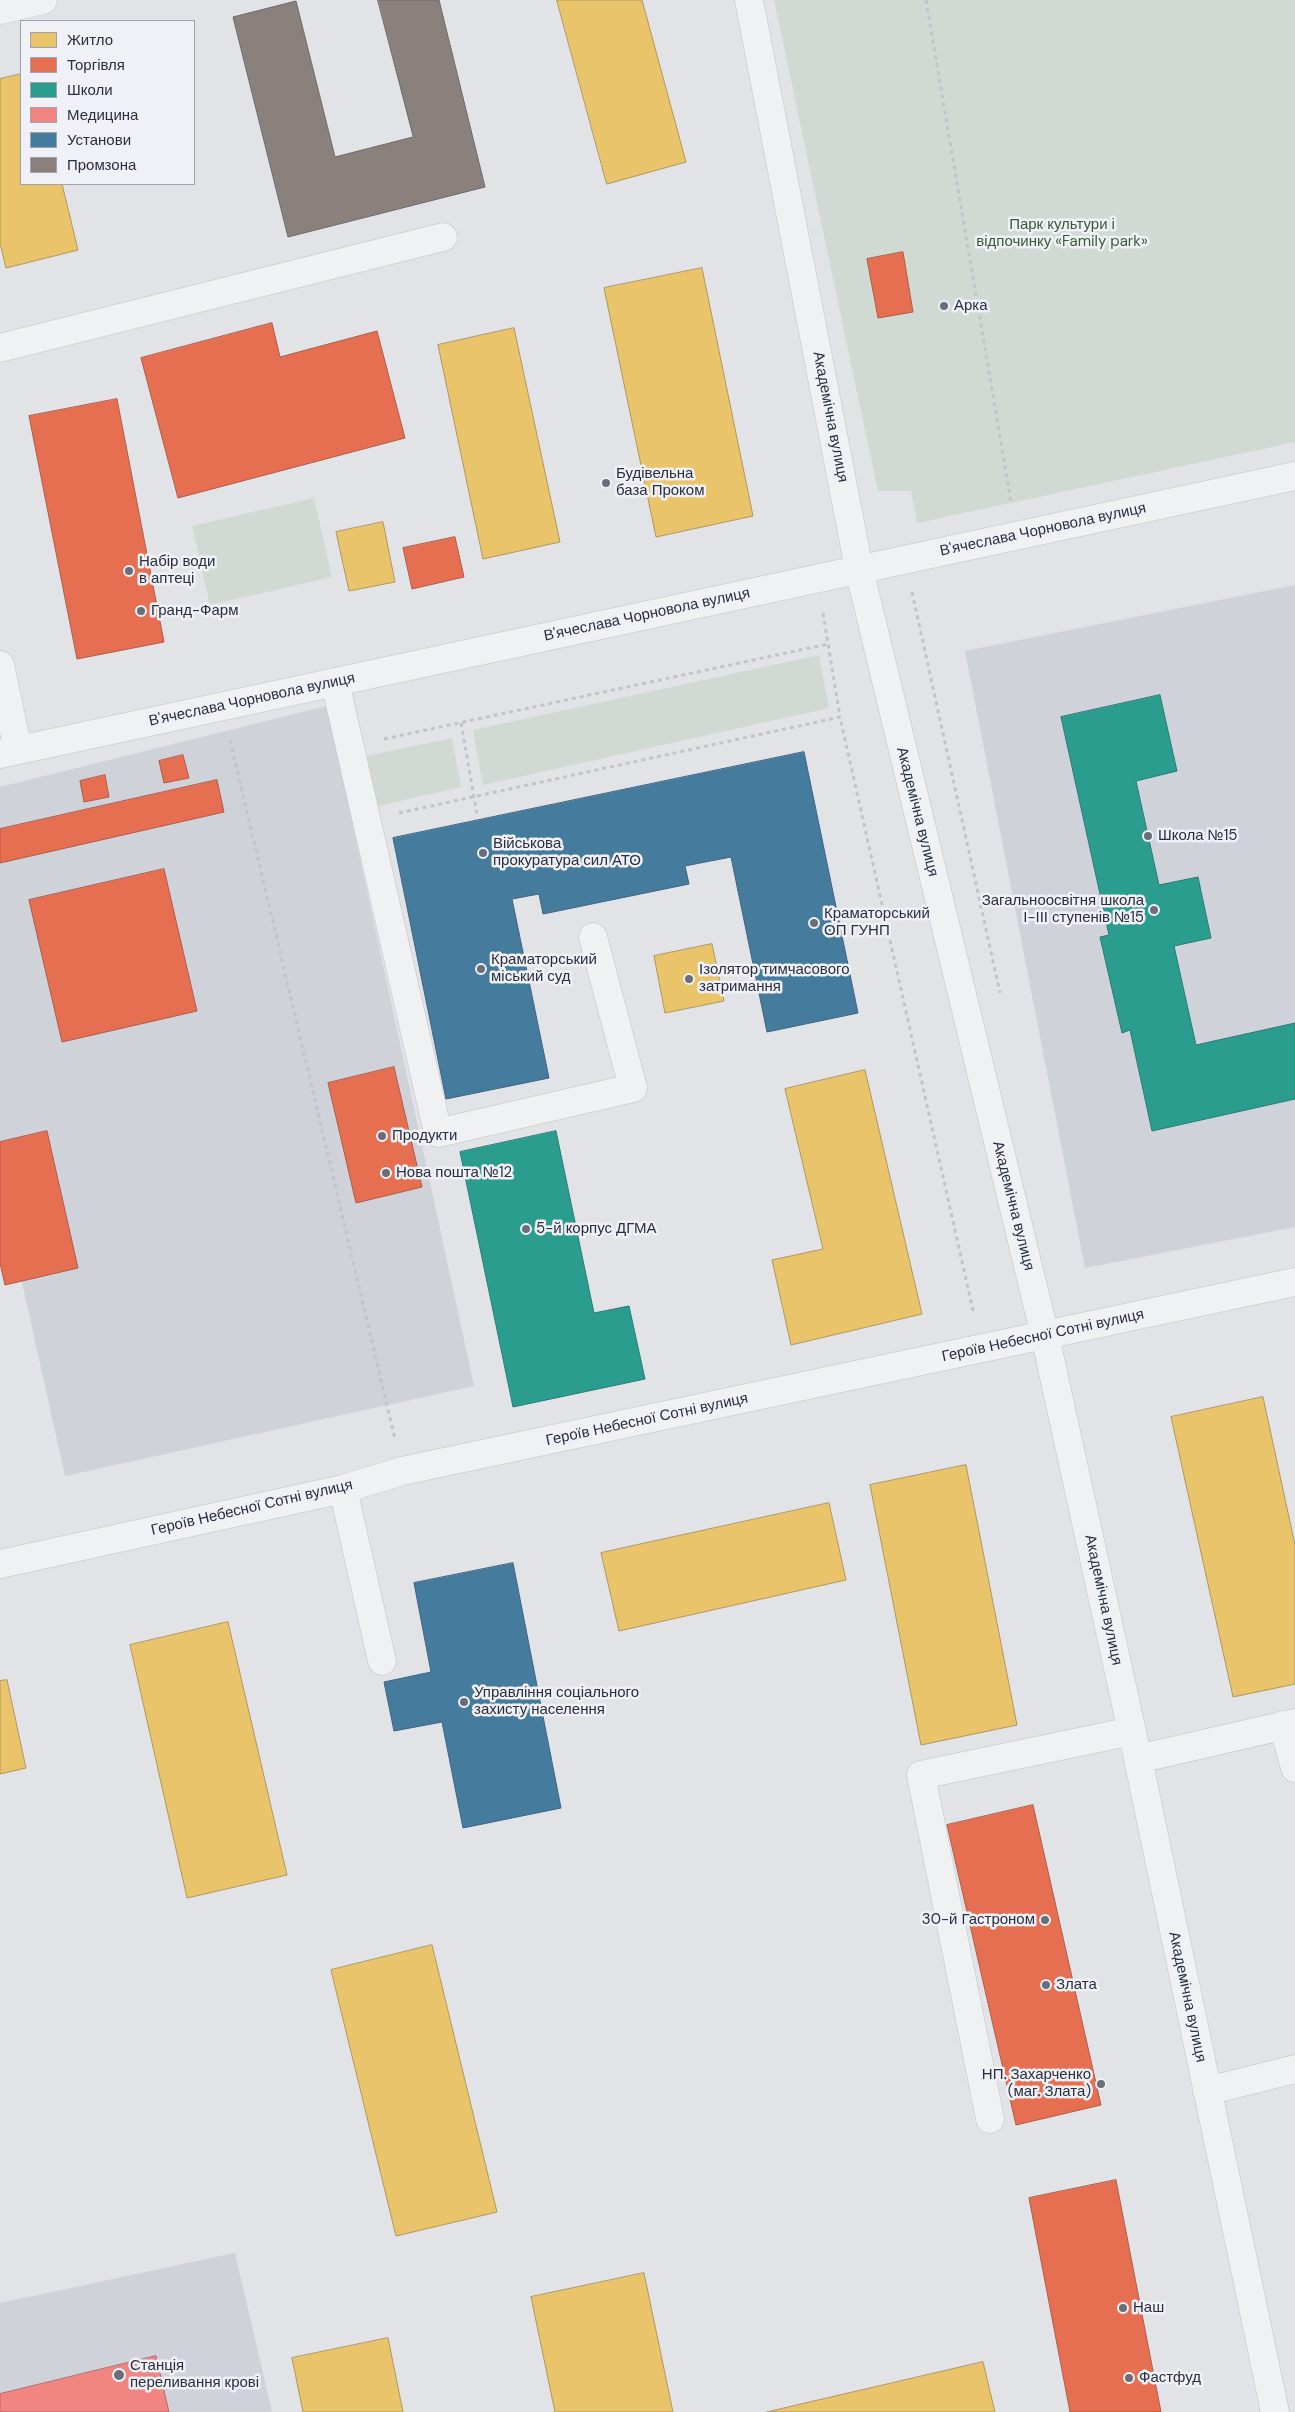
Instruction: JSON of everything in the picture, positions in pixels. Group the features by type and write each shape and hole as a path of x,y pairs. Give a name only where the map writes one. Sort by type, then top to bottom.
{"street":[{"path":"0,10 43,0"},
{"name":"Академічна вулиця","path":"749,0 859,570 1045,1336 1132,1730 1275,2412"},
{"path":"0,348 443,237"},
{"name":"В'ячеслава Чорновола вулиця","path":"9,752 1295,476"},
{"path":"0,665 9,752"},
{"path":"335,682 438,1133 633,1088 593,937"},
{"name":"Героїв Небесної Сотні вулиця","path":"0,1564 344,1489 402,1471 982,1350 1295,1282"},
{"path":"344,1489 382,1661"},
{"path":"1138,1759 1289,1724 1295,1768"},
{"path":"990,2119 921,1776 1132,1730"},
{"path":"1207,2091 1295,2069"}],"path":[{"path":"926,0 1016,536"},
{"path":"905,559 1001,999"},
{"path":"818,578 840,717 982,1350"},
{"path":"350,747 828,644"},
{"path":"222,707 402,1471"},
{"path":"367,820 840,717"},
{"path":"461,723 477,814"}],"shaded area":[{"name":"Школа №15","path":"1295,585 1295,1227 1085,1268 965,651"},
{"path":"327,706 474,1386 65,1476 0,1183 0,787"},
{"path":"235,2253 272,2412 0,2412 0,2303"}],"green space":[{"name":"Парк культури і відпочинку «Family park»","path":"774,0 1295,0 1295,442 917,523 911,491 878,491"},
{"path":"314,498 332,577 210,605 192,526"},
{"path":"819,655 829,708 483,785 473,730"},
{"path":"452,738 461,787 378,806 367,756"}],"building: Житло":[{"path":"557,0 642,0 686,162 607,184"},
{"path":"20,74 20,185 62,185 78,250 6,268 0,243 0,79"},
{"path":"702,268 753,516 656,537 604,288"},
{"path":"514,328 560,542 483,559 438,345"},
{"path":"383,522 395,582 349,591 336,532"},
{"name":"Ізолятор тимчасового затримання","path":"712,944 724,1001 665,1013 654,956"},
{"path":"865,1070 922,1314 791,1345 772,1260 823,1249 785,1089"},
{"path":"1263,1397 1295,1545 1295,1684 1233,1697 1171,1417"},
{"path":"966,1465 1017,1725 921,1745 870,1485"},
{"path":"829,1503 846,1580 619,1631 601,1553"},
{"path":"228,1622 287,1875 187,1898 130,1645"},
{"path":"7,1680 26,1768 0,1774 0,1681"},
{"path":"432,1945 497,2212 396,2236 331,1970"},
{"path":"644,2273 673,2412 555,2412 531,2297"},
{"path":"388,2338 403,2412 303,2412 292,2358"},
{"path":"983,2362 995,2412 767,2412"}],"building: Торгівля":[{"path":"903,252 913,312 878,318 867,259"},
{"path":"272,323 280,357 377,331 405,438 178,498 141,358"},
{"path":"117,399 164,642 77,659 29,416"},
{"path":"455,537 464,577 412,589 403,548"},
{"path":"183,755 189,778 164,783 159,761"},
{"path":"105,775 109,797 84,802 80,781"},
{"path":"217,780 224,812 0,863 0,829"},
{"path":"164,869 197,1011 62,1042 29,900"},
{"path":"394,1067 422,1187 356,1203 328,1083"},
{"path":"47,1131 78,1268 5,1285 0,1263 0,1142"},
{"path":"1033,1805 1101,2105 1016,2125 947,1825"},
{"path":"1116,2180 1161,2412 1070,2412 1029,2198"}],"building: Школи":[{"name":"Загальноосвітня школа І-ІІІ ступенів №15","path":"1160,695 1177,771 1136,781 1159,885 1198,877 1211,938 1174,946 1196,1045 1295,1023 1295,1099 1152,1131 1130,1030 1122,1033 1100,937 1109,935 1061,717"},
{"name":"5-й корпус ДГМА","path":"556,1131 594,1313 629,1306 645,1379 513,1407 460,1152"}],"building: Медицина":[{"name":"Станція переливання крові","path":"156,2356 169,2412 0,2412 0,2394"}],"building: Установи":[{"path":"804,752 858,1013 767,1032 731,857 685,866 689,884 543,914 539,894 512,899 549,1078 446,1099 393,838"},
{"name":"Управління соціального захисту населення","path":"513,1563 561,1808 463,1828 442,1722 394,1731 384,1682 431,1672 414,1583"}],"building: Промзона":[{"path":"378,0 439,0 485,187 288,237 233,17 296,1 335,157 413,137"}],"place":[{"name":"Арка","path":"944,306"},
{"name":"Будівельна база Проком","path":"606,483"},
{"name":"Набір води в аптеці","path":"129,571"},
{"name":"Гранд-Фарм","path":"141,611"},
{"name":"Школа №15","path":"1148,836"},
{"name":"Військова прокуратура сил АТО","path":"483,853"},
{"name":"Загальноосвітня школа І-ІІІ ступенів №15","path":"1154,910"},
{"name":"Краматорський ОП ГУНП","path":"814,923"},
{"name":"Краматорський міський суд","path":"481,969"},
{"name":"Ізолятор тимчасового затримання","path":"689,979"},
{"name":"Продукти","path":"382,1136"},
{"name":"Нова пошта №12","path":"386,1173"},
{"name":"5-й корпус ДГМА","path":"526,1229"},
{"name":"Управління соціального захисту населення","path":"464,1702"},
{"name":"30-й Гастроном","path":"1045,1920"},
{"name":"Злата","path":"1046,1985"},
{"name":"НП. Захарченко (маг. Злата)","path":"1101,2084"},
{"name":"Наш","path":"1123,2308"},
{"name":"Станція переливання крові","path":"119,2375"},
{"name":"Фастфуд","path":"1129,2378"}]}
